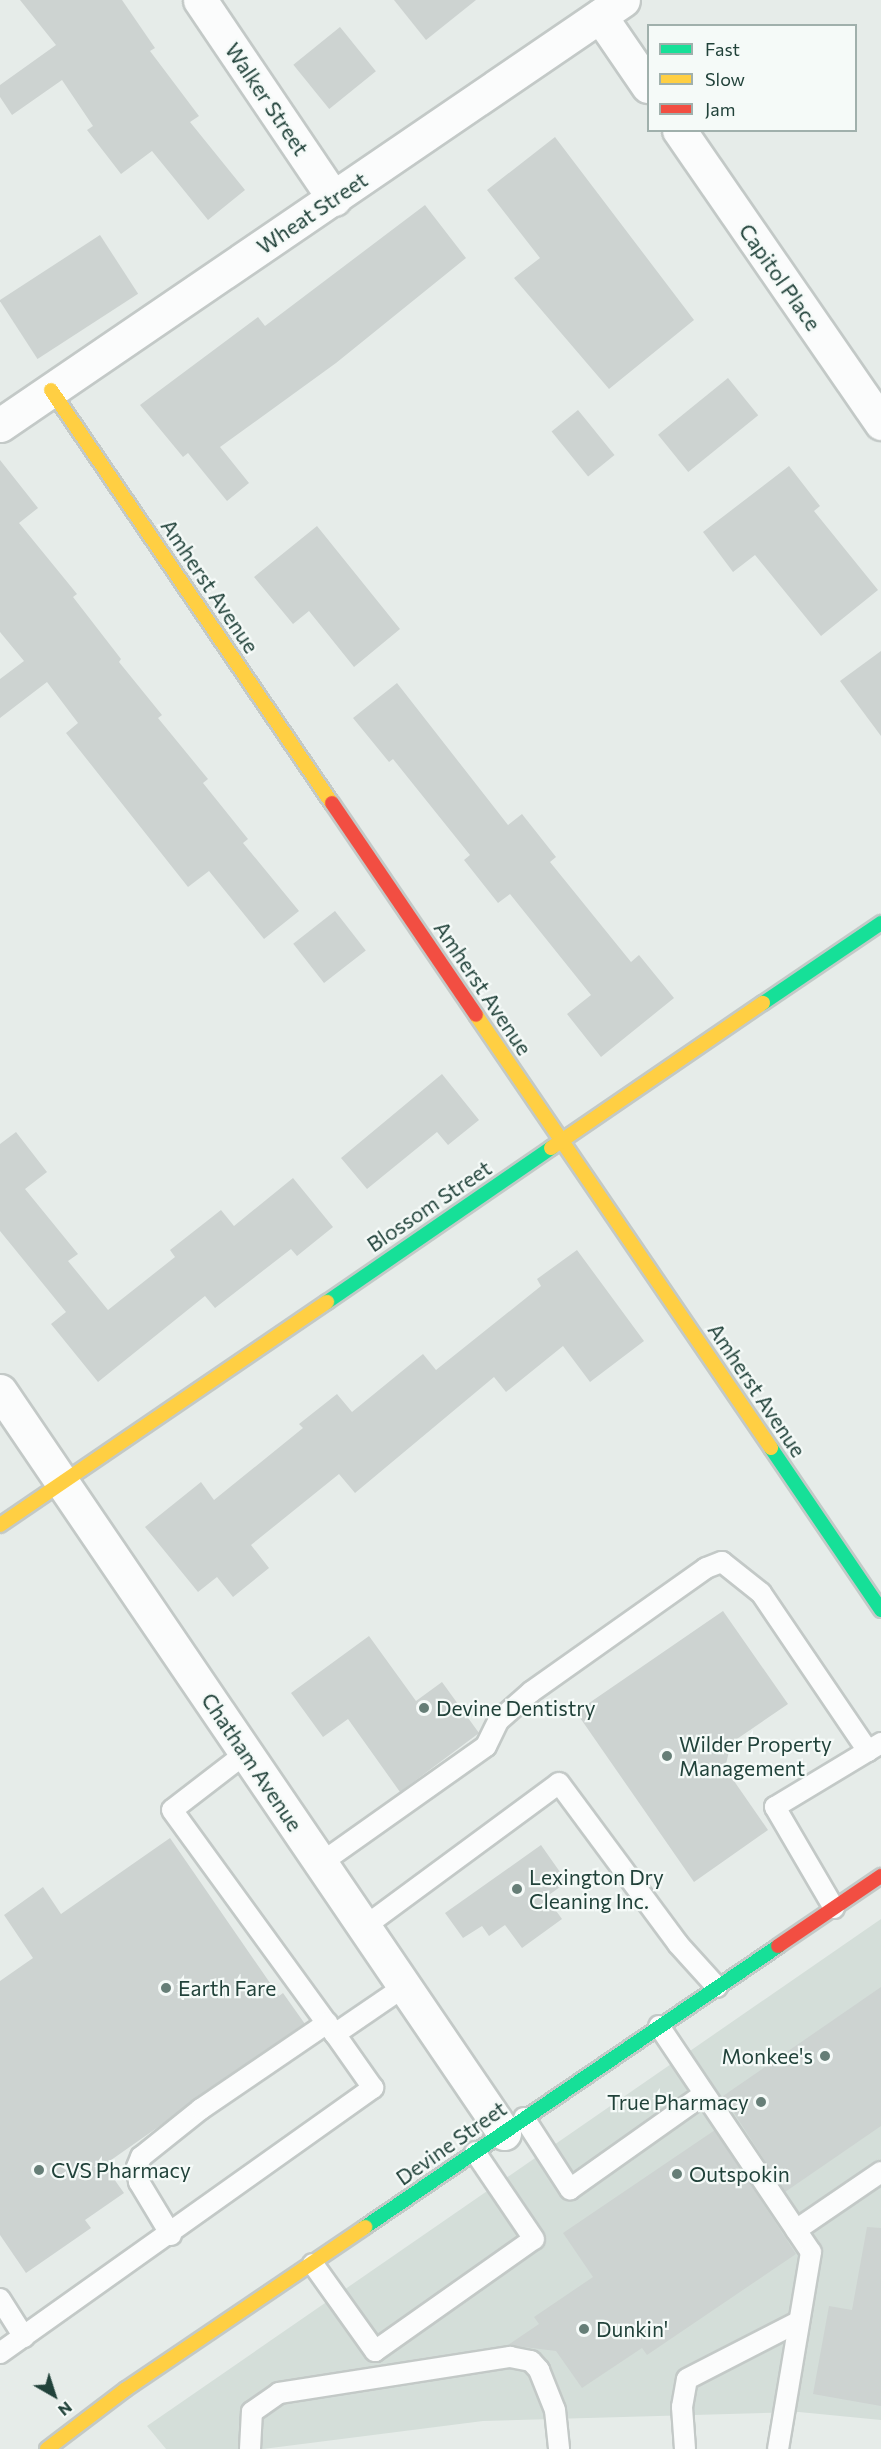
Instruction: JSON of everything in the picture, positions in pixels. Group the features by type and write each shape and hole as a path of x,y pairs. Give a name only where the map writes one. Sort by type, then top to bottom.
{"street":[{"name":"Walker Street","path":"200,0 334,199"},
{"name":"Wheat Street","path":"0,425 612,8"},
{"path":"612,8 647,84"},
{"name":"Capitol Place","path":"680,132 881,423"},
{"name":"Amherst Avenue","path":"51,390 881,1610"},
{"name":"Blossom Street","path":"0,1525 881,922"},
{"name":"Chatham Avenue","path":"0,1391 404,1987 514,2126"},
{"name":"Devine Street","path":"47,2449 126,2389 314,2264 881,1875"}],"lane":[{"path":"321,1863 486,1746 498,1721 531,1692 706,1568 722,1562 761,1593 874,1747 775,1808 834,1908"},
{"path":"0,2353 171,2235 373,2088 172,1810 246,1753"},
{"path":"364,1927 559,1783 678,1944 717,1987"},
{"path":"171,2235 139,2182 137,2167 141,2157 201,2109 331,2028 404,1987"},
{"path":"659,2026 811,2252 778,2449"},
{"path":"514,2126 570,2189 704,2094"},
{"path":"375,2351 534,2239 475,2152"},
{"path":"796,2230 881,2172"},
{"path":"314,2264 375,2351 381,2377"},
{"path":"0,2300 24,2337"},
{"path":"685,2449 682,2407 687,2379 798,2322"},
{"path":"250,2449 252,2412 269,2397 381,2377 522,2358 539,2370 546,2385 555,2410 559,2449"}],"shaded area":[{"path":"881,1919 881,2420 799,2412 483,2421 263,2449 166,2449 147,2426"}],"building":[{"path":"20,0 122,0 155,48 150,51 199,116 190,122 245,190 208,220 152,151 121,174 87,130 93,126 62,80 12,115 0,97 0,85 56,45"},
{"path":"394,0 476,0 426,40"},
{"path":"340,27 376,71 329,109 293,65"},
{"path":"555,137 694,320 609,389 514,278 540,258 487,190"},
{"path":"425,205 466,258 336,363 220,447 249,483 227,501 188,453 183,457 140,405 258,317 265,326"},
{"path":"100,235 138,294 37,359 0,300"},
{"path":"728,378 758,415 688,472 658,435"},
{"path":"578,410 615,455 588,476 552,431"},
{"path":"0,460 38,508 19,523 77,594 73,597 121,659 119,662 162,715 158,718 208,779 203,783 248,839 243,843 299,911 264,939 209,871 188,887 66,733 78,723 47,682 0,718 0,679 24,661 0,632"},
{"path":"789,466 820,506 814,511 878,590 821,636 755,555 733,572 703,532"},
{"path":"317,526 400,629 354,667 309,611 293,624 254,577"},
{"path":"881,651 881,736 840,681"},
{"path":"397,683 508,825 522,814 556,857 550,862 631,962 639,955 674,998 601,1057 567,1014 591,995 510,894 498,903 464,860 470,855 393,759 389,762 353,718"},
{"path":"335,911 366,950 324,983 293,944"},
{"path":"442,1074 479,1120 448,1145 437,1132 367,1189 341,1158"},
{"path":"16,1132 47,1172 25,1189 78,1254 68,1261 108,1310 175,1257 170,1250 221,1210 234,1226 293,1178 333,1227 297,1256 291,1249 215,1308 205,1296 98,1382 51,1324 66,1312 0,1231 0,1144"},
{"path":"577,1250 644,1341 590,1382 563,1346 506,1392 494,1377 355,1493 339,1474 251,1545 269,1568 233,1597 217,1577 198,1592 145,1527 201,1482 214,1500 303,1428 299,1424 337,1394 352,1412 423,1354 436,1370 541,1286 537,1279"},
{"name":"Wilder Property Management","path":"723,1611 788,1704 731,1743 725,1768 768,1830 694,1882 576,1712"},
{"name":"Devine Dentistry","path":"369,1636 416,1701 442,1682 479,1733 400,1792 348,1719 323,1737 291,1693"},
{"path":"170,1838 279,1996 283,1993 305,2024 104,2165 124,2193 85,2220 91,2228 26,2273 0,2235 0,1981 33,1958 4,1915 43,1887 61,1914"},
{"name":"Lexington Dry Cleaning Inc.","path":"541,1845 567,1882 546,1897 562,1919 522,1948 505,1925 489,1936 482,1926 463,1938 445,1913"},
{"path":"881,1987 881,2126 785,2192 723,2096"},
{"path":"715,2130 796,2254 647,2355 642,2348 582,2388 556,2351 508,2345 539,2324 534,2317 593,2277 563,2233"},
{"path":"867,2227 881,2228 881,2406 813,2394 829,2306 852,2310"}],"traffic: fast":[{"path":"763,1003 881,923"},
{"path":"327,1302 551,1148"},
{"path":"771,1448 881,1610"},
{"path":"365,2227 778,1946"}],"traffic: slow":[{"path":"51,390 332,803"},
{"path":"551,1148 763,1003"},
{"path":"476,1015 771,1448"},
{"path":"0,1525 327,1302"},
{"path":"47,2449 126,2389 365,2227"}],"traffic: jam":[{"path":"332,803 476,1015"},
{"path":"778,1946 881,1876"}],"place":[{"name":"Devine Dentistry","path":"424,1708"},
{"name":"Wilder Property Management","path":"667,1756"},
{"name":"Lexington Dry Cleaning Inc.","path":"517,1889"},
{"name":"Earth Fare","path":"166,1988"},
{"name":"Monkee's","path":"825,2056"},
{"name":"True Pharmacy","path":"761,2102"},
{"name":"CVS Pharmacy","path":"39,2170"},
{"name":"Outspokin","path":"677,2174"},
{"name":"Dunkin'","path":"584,2329"}]}
